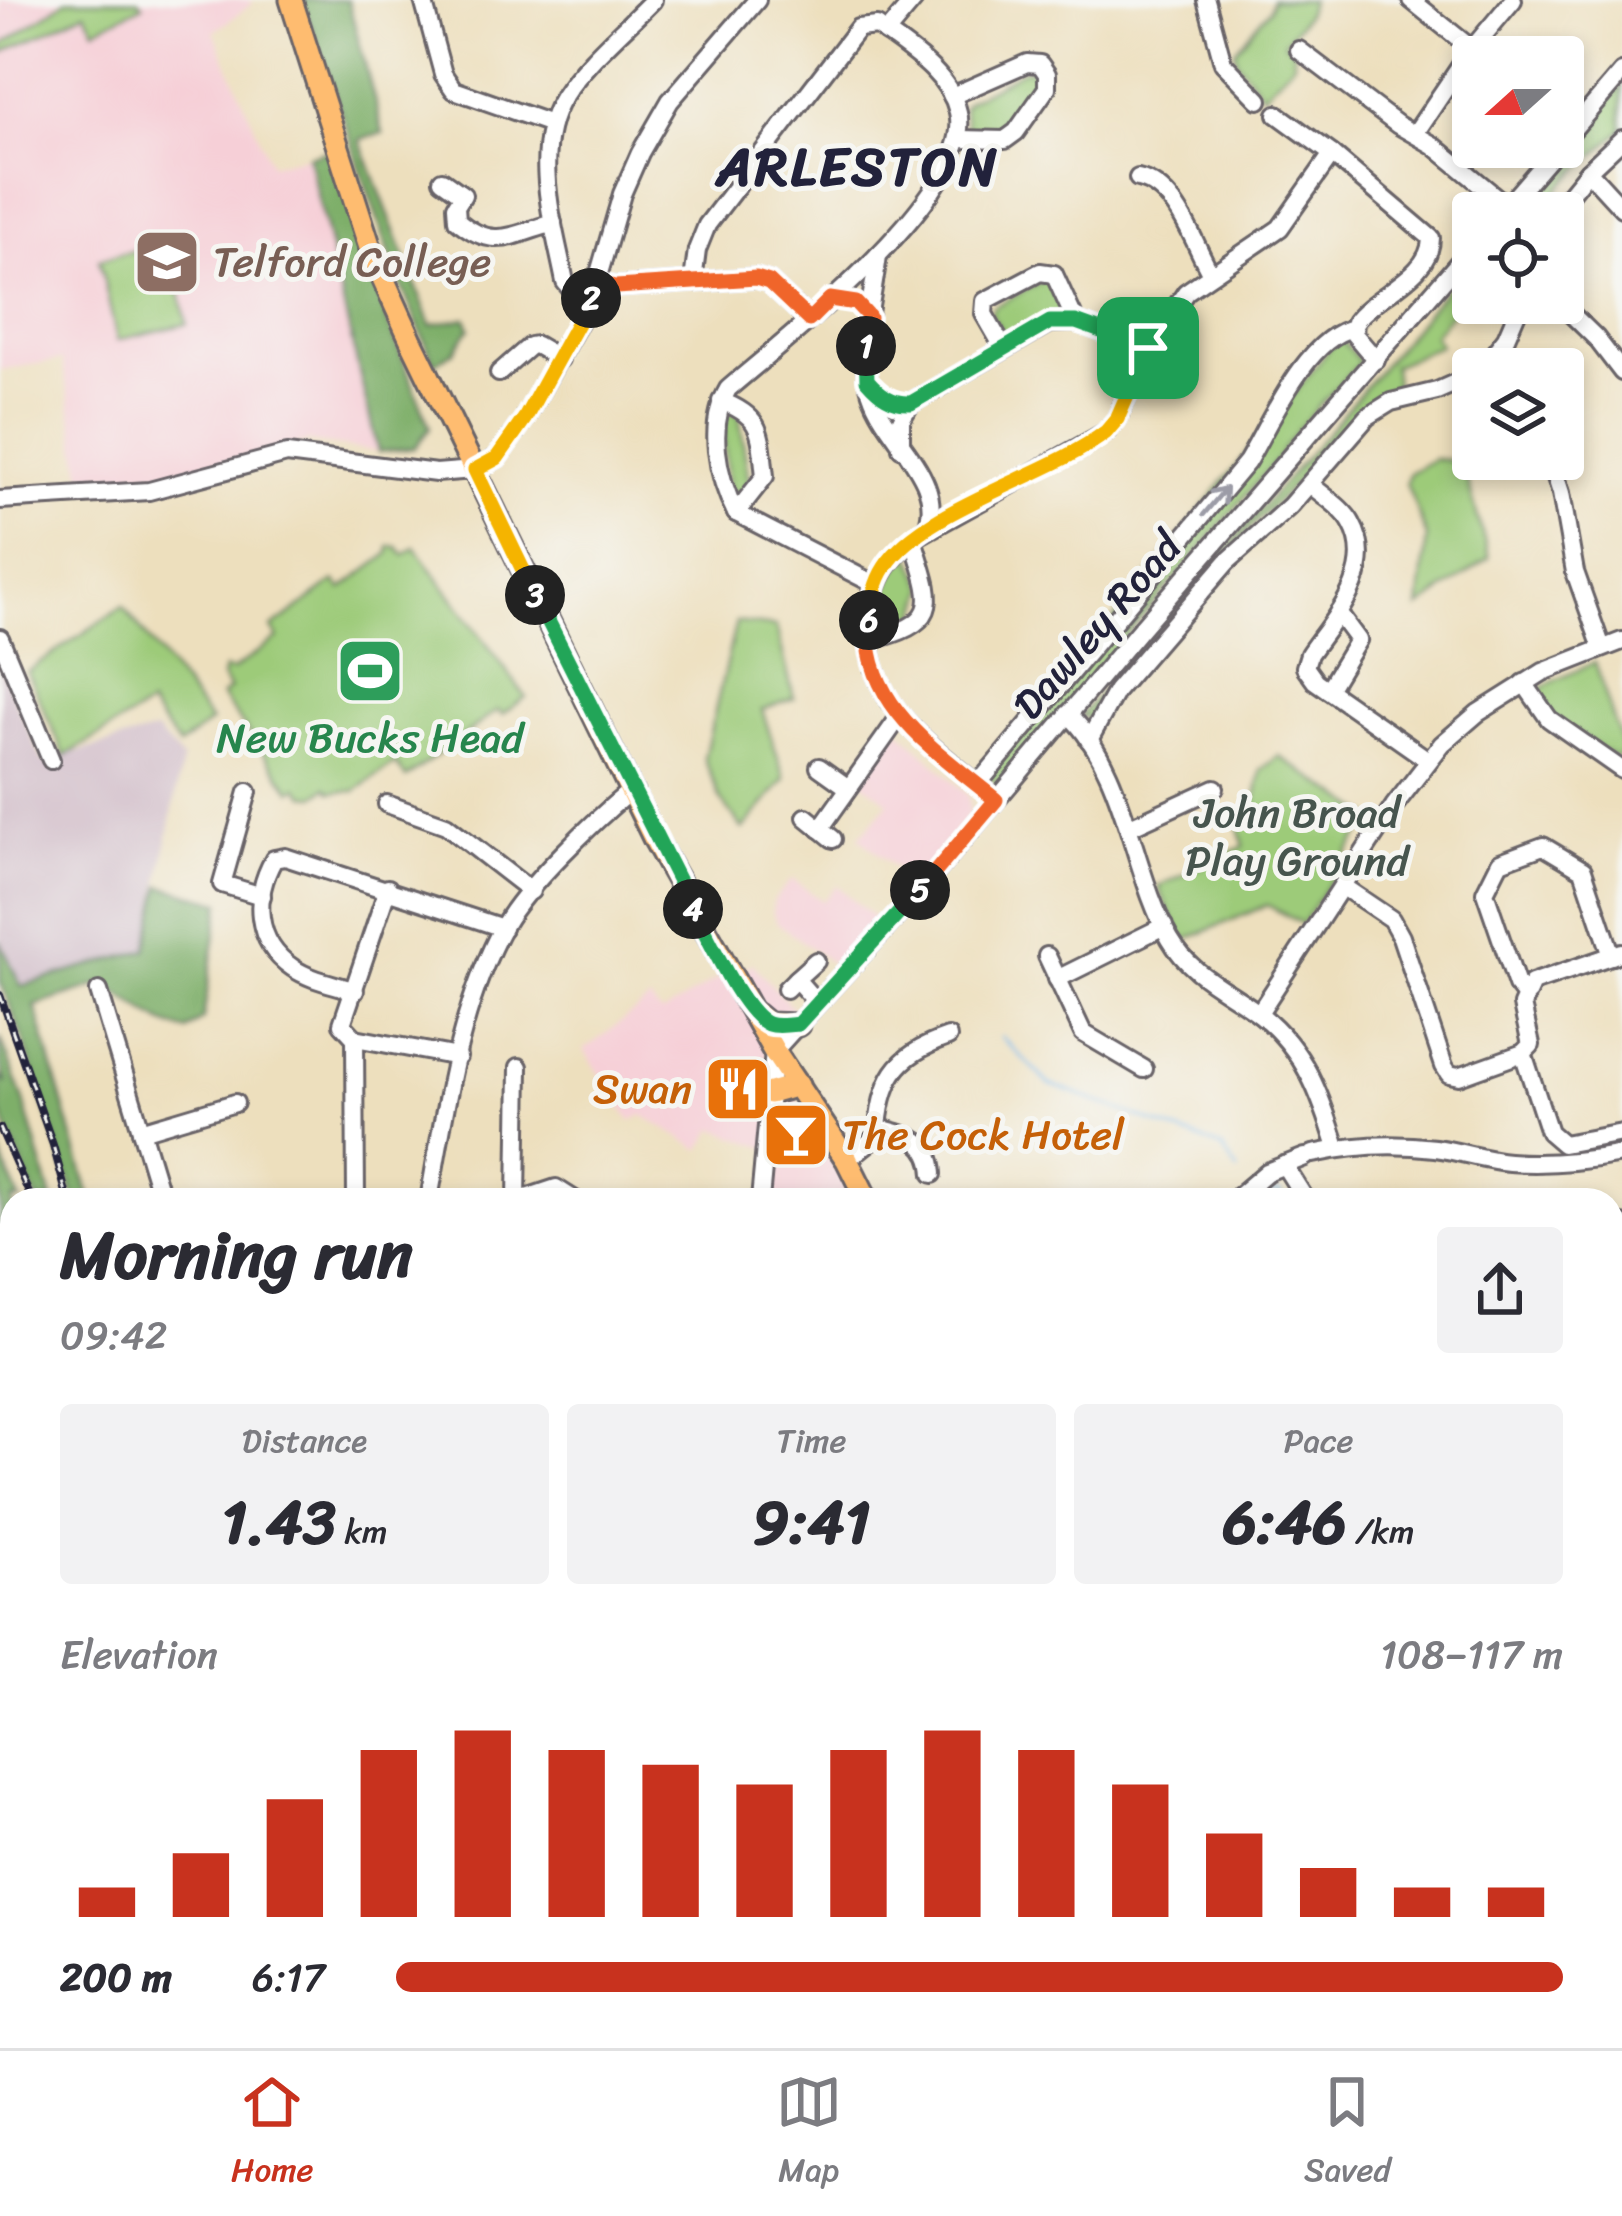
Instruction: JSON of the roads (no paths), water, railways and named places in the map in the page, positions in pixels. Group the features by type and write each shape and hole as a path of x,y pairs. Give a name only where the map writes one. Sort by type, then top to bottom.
{"main road":[{"path":"291,0 372,254 475,470 630,791 747,1005 861,1188"},
{"path":"747,1005 768,1024 798,1024"},
{"path":"770,1093 798,1085"}],"street":[{"path":"423,0 443,74 454,90 551,124"},
{"path":"653,0 563,98 551,124 546,168 565,282 573,292 593,292 756,278 769,282 809,320"},
{"path":"0,498 149,491 287,454 436,473 475,470 497,458 560,359 593,292 622,194 650,136 670,101 757,0"},
{"path":"886,32 914,0"},
{"path":"1206,0 1223,62 1259,100"},
{"path":"1411,0 1455,36"},
{"path":"1484,36 1514,0"},
{"path":"693,281 707,225 853,32 871,24 937,74 958,112 959,140 940,181 878,255 728,388 716,427 726,491 736,513 875,585"},
{"path":"1300,57 1398,125 1416,132 1485,192"},
{"path":"952,96 1027,63 1040,64 1047,74 1047,88 1011,137 959,140"},
{"path":"1584,116 1622,72"},
{"path":"1416,132 1452,79"},
{"path":"996,800 900,716 878,684 868,641 875,585 886,566 918,536 1106,432 1117,419 1148,348 1186,292 1280,228 1332,154 1277,114"},
{"path":"1571,192 1622,139"},
{"name":"Dawley Road","path":"978,784 1247,462 1311,359 1334,336 1353,328 1361,313 1406,279 1429,254 1431,238 1332,154"},
{"path":"1519,192 1539,168"},
{"path":"1588,171 1622,208"},
{"path":"1138,178 1168,194 1210,272"},
{"path":"442,180 463,195 456,206 457,220 476,236 493,240 553,223"},
{"path":"868,641 906,631 926,612 930,592 918,536 933,510 932,491 882,419 867,380 878,255"},
{"name":"Dawley Road","path":"774,1051 1452,271"},
{"path":"1004,347 984,314 985,301 1040,272 1054,274 1076,322"},
{"path":"830,299 848,299 869,317"},
{"path":"902,448 901,420 911,403 1050,322 1076,322 1148,348"},
{"path":"1581,324 1622,372"},
{"path":"1353,328 1376,360"},
{"path":"499,373 530,346 560,359"},
{"path":"867,380 892,400 911,403"},
{"name":"Dawley Road","path":"1089,740 1128,677 1228,562 1310,484 1377,409 1452,385"},
{"path":"721,401 740,408 759,428 765,476 736,513"},
{"path":"1557,480 1575,572 1602,648"},
{"path":"1310,484 1346,515 1357,536 1359,573 1305,667 1315,681 1428,760"},
{"path":"932,491 953,499 981,500"},
{"path":"1328,690 1358,640 1338,613"},
{"path":"0,638 50,760"},
{"path":"1259,1013 1428,760 1478,713 1524,683 1622,641"},
{"path":"1524,683 1549,719 1622,770"},
{"path":"1068,714 1089,740 1130,827 1164,926 1187,963 1259,1013 1287,1041 1310,1072 1337,1148"},
{"path":"819,828 900,716"},
{"path":"819,767 847,787"},
{"path":"1130,827 1215,788"},
{"path":"431,1188 458,1057 503,928 602,813 630,791"},
{"path":"248,792 222,884 262,896"},
{"path":"387,804 446,825 531,891"},
{"path":"1342,886 1391,919 1402,937 1449,1073 1459,1076 1523,1053 1531,1045 1524,994 1544,978 1617,954 1583,870 1543,846 1500,862 1485,892 1524,994"},
{"path":"355,991 299,972 281,958 262,928 262,896 271,862 280,856 503,928"},
{"path":"388,888 342,1024 355,1037 458,1057"},
{"path":"1058,979 1164,926"},
{"path":"1047,956 1083,1033 1144,1069"},
{"path":"816,961 791,984 817,1003"},
{"path":"99,991 158,1188"},
{"path":"355,1037 356,1188"},
{"path":"847,1160 867,1148 878,1128 883,1092 892,1072 909,1055 948,1037"},
{"path":"761,1188 774,1051"},
{"path":"1523,1053 1549,1132 1563,1144 1622,1133"},
{"path":"519,1067 519,1188"},
{"path":"141,1131 212,1101 236,1103"},
{"path":"878,1128 920,1140 928,1149 933,1174"},
{"path":"1246,1188 1285,1165 1337,1148 1437,1148 1505,1162 1552,1163 1622,1154"},
{"path":"1285,1165 1299,1188"}],"waterway":[{"path":"1001,1037 1049,1084 1222,1148 1238,1171"}],"railway":[{"path":"0,995 65,1188"},
{"path":"0,1128 27,1188"}],"place":[{"name":"Telford College","path":"167,262"},
{"name":"New Bucks Head","path":"370,671"},
{"name":"Swan","path":"738,1089"},
{"name":"The Cock Hotel","path":"796,1135"}],"district":[{"name":"ARLESTON","path":"858,167"}],"park label":[{"name":"John Broad Play Ground","path":"1297,837"}]}
